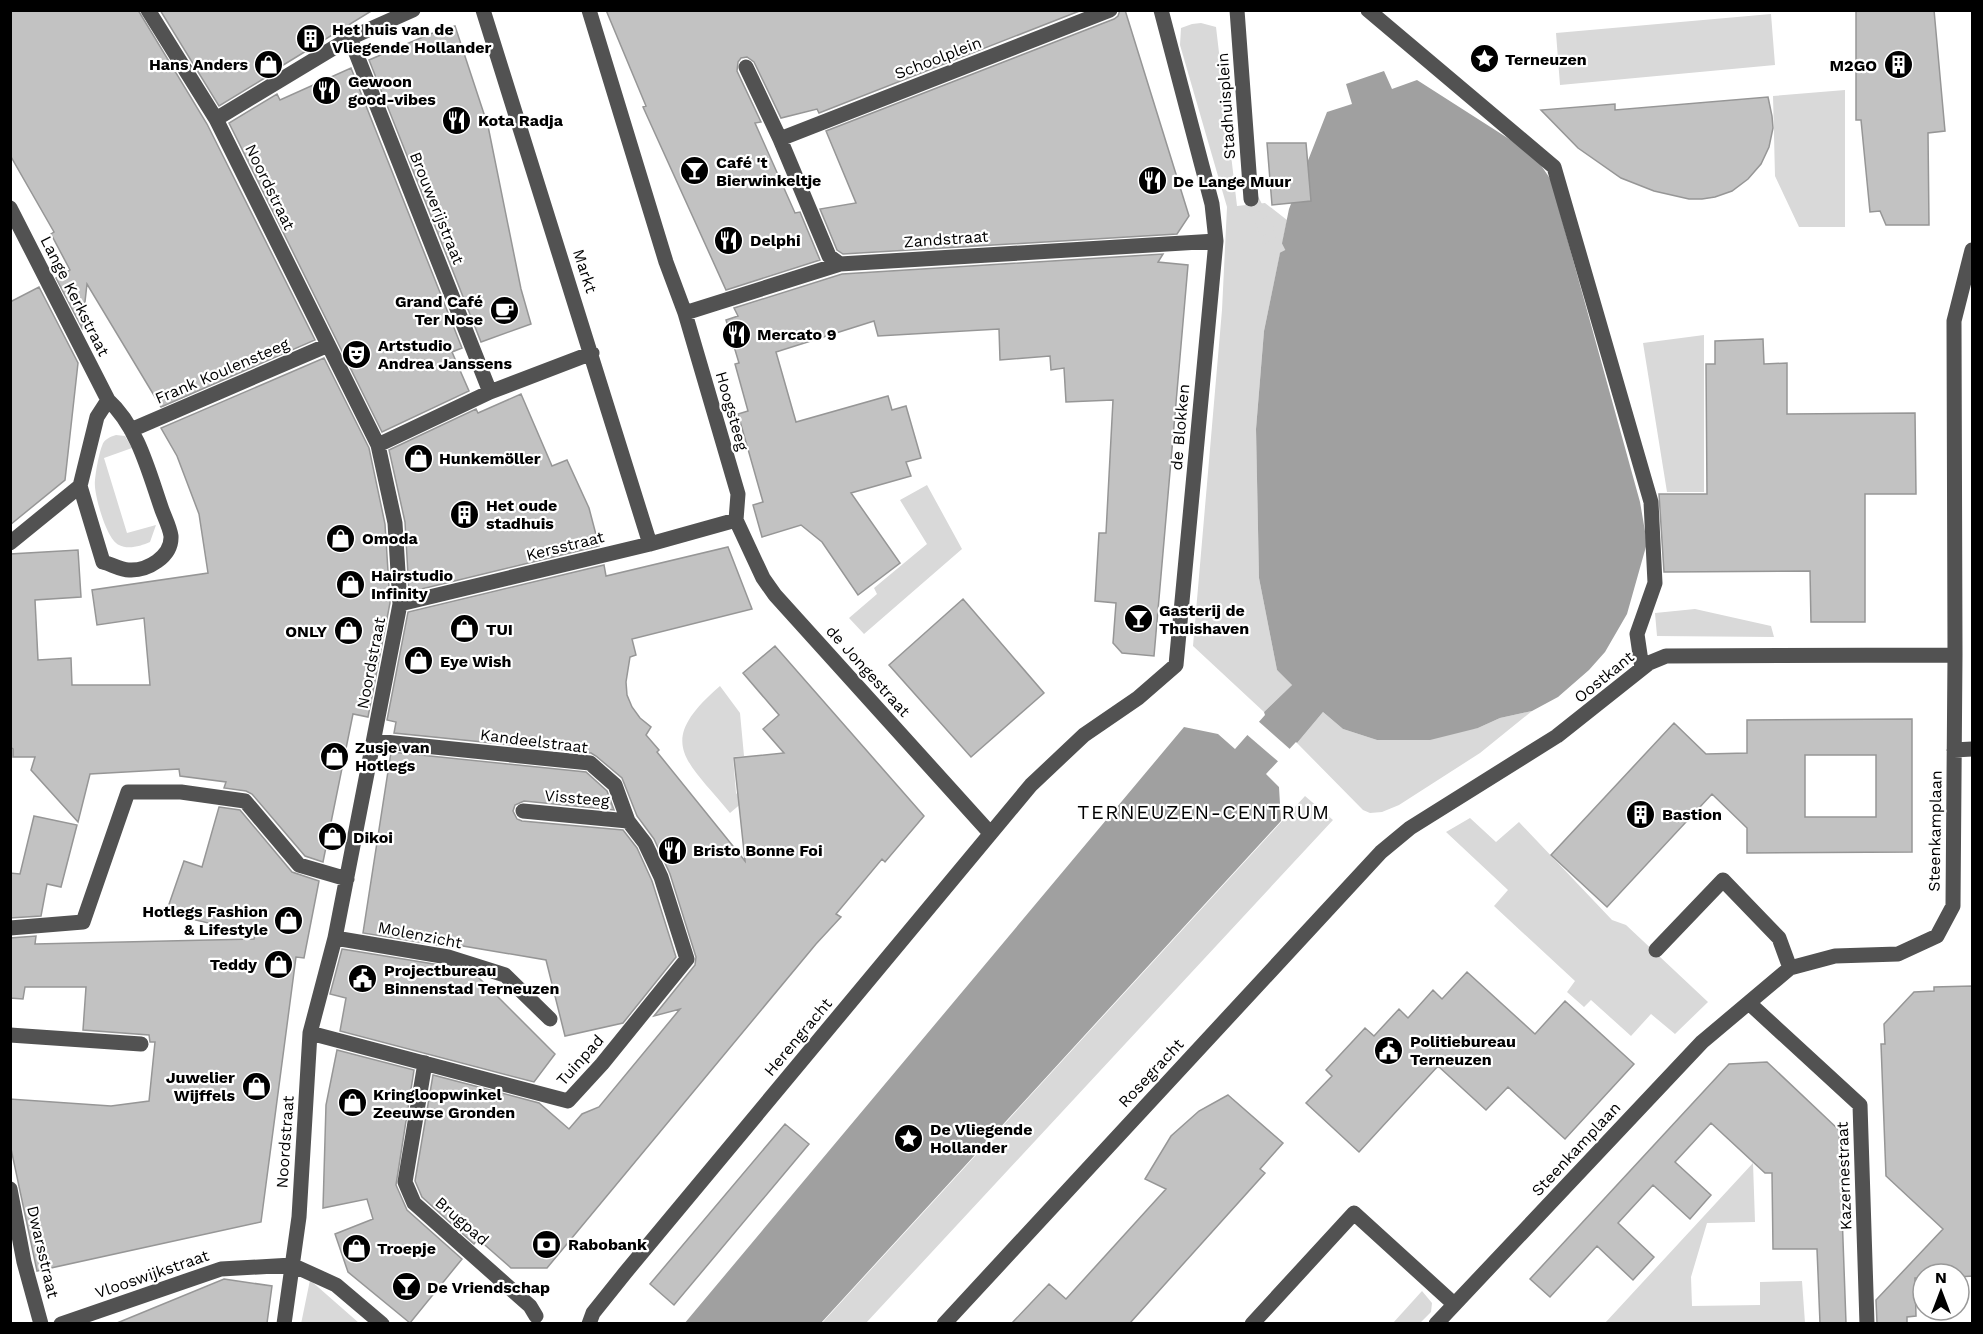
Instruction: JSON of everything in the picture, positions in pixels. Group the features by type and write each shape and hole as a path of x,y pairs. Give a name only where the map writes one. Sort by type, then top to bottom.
{"street":[{"name":"Noordstraat","path":"148,10 216,119 378,445 395,523 400,604 335,938 310,1033 299,1217 284,1323"},
{"path":"216,119 350,38 413,10"},
{"name":"Markt","path":"483,10 650,544"},
{"path":"589,10 666,262 685,313"},
{"name":"Schoolplein","path":"780,140 1110,10"},
{"name":"de Blokken","path":"1031,785 1084,735 1138,698 1176,665 1216,241 1212,204 1161,10"},
{"name":"Stadhuisplein","path":"1237,10 1251,198"},
{"path":"1368,10 1554,167 1651,502 1655,583 1637,634 1642,668"},
{"name":"Brouwerijstraat","path":"350,38 490,392"},
{"path":"746,67 829,256 840,264"},
{"name":"Lange Kerkstraat","path":"10,208 108,400 115,406 131,430 171,537 167,552 153,565 128,571 103,561 80,486"},
{"name":"Zandstraat","path":"685,313 840,264 1216,241"},
{"name":"Steenkamplaan","path":"1436,1323 1702,1042 1790,968 1835,956 1898,954 1937,936 1953,906 1954,321 1972,250"},
{"name":"Hoogsteeg","path":"685,313 738,494 736,520"},
{"name":"Frank Koulensteeg","path":"131,430 328,345"},
{"path":"378,445 490,392 591,353"},
{"path":"10,543 80,486 97,417 108,400"},
{"name":"Kersstraat","path":"400,604 650,544 736,520"},
{"name":"de Jongestraat","path":"736,520 763,578 776,595 990,833"},
{"name":"Oostkant","path":"1386,847 1410,828 1557,736 1642,668 1666,656 1955,655"},
{"name":"Kandeelstraat","path":"375,741 590,763 615,785 628,820 645,843 661,877"},
{"path":"1954,750 1972,749"},
{"name":"Herengracht","path":"591,1318 1031,785"},
{"path":"10,928 83,922 128,792 181,792 245,801 299,865 347,879"},
{"name":"Vissteeg","path":"523,811 628,820"},
{"name":"Rosegracht","path":"944,1323 1386,847"},
{"name":"Tuinpad","path":"310,1033 568,1101 602,1064 687,959 661,877"},
{"path":"1656,950 1723,880 1779,938 1790,968"},
{"name":"Molenzicht","path":"335,938 448,957 505,975 550,1019"},
{"name":"Kazernestraat","path":"1749,1003 1860,1105 1867,1323"},
{"path":"10,1035 141,1044"},
{"name":"Brugpad","path":"425,1063 405,1182 414,1203 530,1306 536,1316"},
{"name":"Dwarsstraat","path":"10,1189 17,1263 41,1323"},
{"path":"1252,1323 1354,1212 1454,1304"},
{"path":"292,1265 336,1285 382,1323"},
{"name":"Vlooswijkstraat","path":"61,1323 221,1269 292,1265"}],"shaded area":[{"path":"1771,14 1775,65 1560,85 1556,33"},
{"path":"1201,23 1216,27 1237,206 1265,203 1287,220 1264,331 1256,429 1259,578 1277,670 1292,685 1264,712 1193,646 1222,310 1227,207 1180,45 1181,28"},
{"path":"1384,71 1392,89 1417,80 1534,155 1551,180 1640,502 1647,543 1627,614 1605,652 1589,670 1558,697 1532,711 1500,718 1478,728 1430,740 1377,740 1343,729 1323,712 1297,743 1266,774 1279,787 1281,821 821,1323 684,1324 1184,727 1218,734 1235,749 1265,715 1264,712 1292,685 1277,670 1259,578 1256,429 1264,331 1289,209 1327,112 1352,104 1346,84"},
{"path":"1845,90 1845,227 1799,227 1775,176 1773,96"},
{"path":"1704,335 1704,492 1667,492 1643,343"},
{"path":"116,435 125,436 132,448 104,458 127,533 156,525 150,542 134,547 119,545 110,536 100,510 95,487 97,466 103,444"},
{"path":"927,485 962,549 864,634 849,618 877,594 874,588 927,544 900,500"},
{"path":"1695,609 1771,626 1774,637 1657,636 1655,613"},
{"path":"720,686 740,713 744,756 733,757 736,793 743,802 730,813 690,764 684,751 683,737 688,722"},
{"path":"1532,711 1480,753 1399,805 1382,812 1370,813 1363,810 1297,743 1323,712 1343,729 1377,740 1478,728 1500,718"},
{"path":"1305,796 1333,820 866,1323 822,1323"},
{"path":"1470,818 1496,842 1519,822 1612,920 1626,925 1708,1002 1675,1034 1651,1014 1631,1036 1591,1000 1584,1007 1567,992 1575,981 1494,906 1508,890 1446,832"},
{"path":"1753,1163 1755,1222 1707,1223 1691,1277 1692,1306 1760,1305 1760,1282 1802,1281 1805,1323 1605,1323"},
{"path":"310,1280 359,1323 301,1324"},
{"path":"1422,1291 1432,1303 1431,1312 1420,1323 1393,1323"}],"pier":[{"path":"1257,720 1292,751 1280,763 1245,733"}],"building":[{"path":"10,10 138,10 207,124 315,340 161,407 87,284 82,328 56,278 70,270 51,234 54,232 10,155"},
{"path":"160,10 373,10 219,106"},
{"path":"606,10 1082,10 819,113 817,109 781,118 754,62 747,57 741,58 737,71 761,122 755,123 795,213 800,212 820,260 726,290 643,107 646,106"},
{"path":"1120,10 1125,10 1189,216 1177,234 843,254 837,250 820,209 856,203 826,131 1114,19"},
{"name":"M2GO","path":"1856,10 1934,10 1945,131 1928,133 1929,225 1886,225 1880,211 1870,212 1861,120 1856,120"},
{"path":"455,26 488,126 521,289 531,324 481,342 369,60"},
{"path":"351,68 462,348 452,352 469,391 382,432 229,123 277,94 280,100"},
{"path":"1768,97 1773,128 1769,147 1761,164 1748,179 1732,191 1702,199 1689,199 1654,191 1621,178 1578,148 1541,110 1615,104 1615,110"},
{"path":"1267,143 1306,143 1311,201 1272,205"},
{"path":"1163,254 1158,262 1188,265 1154,656 1122,653 1113,643 1116,603 1095,601 1099,533 1106,533 1113,400 1066,402 1064,368 1051,370 1050,356 1000,360 999,329 878,336 874,321 776,352 796,422 888,396 892,410 906,406 921,458 906,462 911,476 851,493 900,563 858,595 822,542 801,525 762,537 753,505 763,502 738,414 748,411 735,364 739,363 726,320 738,316 734,308 842,274"},
{"path":"39,287 78,363 65,480 10,525 10,302"},
{"path":"1763,339 1764,364 1787,363 1787,414 1915,413 1916,494 1865,494 1865,622 1811,622 1810,571 1664,572 1659,494 1707,494 1706,364 1715,364 1715,341"},
{"path":"324,358 369,448 385,524 390,603 368,717 353,714 323,862 305,856 252,794 224,788 226,782 180,776 179,769 90,774 78,822 31,770 35,757 13,757 13,749 10,747 10,554 78,550 81,597 35,600 38,660 71,658 72,685 150,685 144,618 97,625 92,590 208,573 199,514 177,456 161,428"},
{"path":"521,394 552,466 567,460 589,508 599,546 409,592 405,522 389,450 476,409 478,413"},
{"path":"728,547 752,609 632,639 636,655 630,657 626,682 627,695 640,718 651,727 646,735 659,750 657,752 745,861 734,758 784,753 763,729 779,715 743,673 775,646 924,816 885,862 882,859 836,914 841,917 816,944 547,1268 511,1268 478,1239 474,1244 422,1197 415,1181 433,1075 539,1103 569,1129 582,1114 599,1107 680,1009 654,1016 695,965 696,957 670,874 654,839 637,816 622,778 596,756 591,753 394,733 396,722 387,720 408,612 604,565 606,576"},
{"path":"963,599 1044,693 971,757 889,665"},
{"name":"Bastion","path":"1912,719 1912,852 1747,853 1747,828 1712,794 1607,907 1551,855 1674,723 1706,754 1747,753 1747,720","holes":["1805,755 1876,755 1876,817 1805,817"]},
{"path":"391,752 586,772 607,791 614,810 524,801 515,805 513,811 517,819 522,821 623,830 637,848 652,881 676,957 623,1023 565,1036 546,960 445,943 449,947 363,933"},
{"path":"219,807 240,810 292,872 319,881 304,958 296,957 261,1222 37,1271 10,1144 10,1099 111,1106 149,1101 155,1042 150,1042 149,1035 83,1030 86,987 25,987 23,999 10,998 10,938 36,936 35,944 254,939 255,934 166,913 184,861 202,867"},
{"path":"34,816 77,825 61,887 47,884 41,916 10,918 10,873 20,874"},
{"path":"342,949 446,966 478,977 555,1054 534,1082 340,1031 346,998 330,994"},
{"path":"1467,972 1535,1034 1565,1001 1634,1064 1565,1139 1508,1087 1486,1110 1438,1066 1359,1152 1306,1103 1332,1076 1326,1070 1365,1028 1374,1036 1399,1009 1408,1018 1433,990 1442,999"},
{"path":"1972,986 1972,1276 1971,1262 1912,1262 1943,1229 1886,1176 1881,1044 1885,1044 1884,1024 1914,992 1934,991 1934,987"},
{"path":"337,1050 414,1070 396,1185 407,1210 462,1259 410,1323 348,1272 335,1234 373,1219 367,1199 323,1208 326,1105"},
{"path":"1767,1062 1839,1130 1846,1323 1820,1323 1817,1249 1773,1249 1772,1173 1765,1173 1711,1123 1675,1162 1711,1195 1690,1219 1653,1185 1618,1223 1654,1257 1633,1280 1597,1246 1550,1297 1530,1279 1729,1064"},
{"path":"1228,1095 1283,1143 1260,1169 1265,1173 1130,1323 1012,1323 1049,1284 1066,1299 1166,1189 1145,1179 1171,1136 1199,1111"},
{"path":"785,1124 809,1144 674,1305 650,1284"},
{"path":"1911,1263 1911,1317 1907,1317 1907,1323 1877,1323 1876,1300"},
{"path":"224,1279 272,1286 267,1323 117,1323"}],"tunnel":[{"path":"1251,199 1282,260"}],"place":[{"name":"Het huis van de Vliegende Hollander","path":"311,38"},
{"name":"Terneuzen","path":"1484,59"},
{"name":"Hans Anders","path":"269,64"},
{"name":"M2GO","path":"1898,65"},
{"name":"Gewoon good-vibes","path":"327,90"},
{"name":"Kota Radja","path":"457,120"},
{"name":"Café 't Bierwinkeltje","path":"695,171"},
{"name":"De Lange Muur","path":"1152,181"},
{"name":"Delphi","path":"729,240"},
{"name":"Grand Café Ter Nose","path":"504,310"},
{"name":"Mercato 9","path":"736,334"},
{"name":"Artstudio Andrea Janssens","path":"357,354"},
{"name":"Hunkemöller","path":"418,458"},
{"name":"Het oude stadhuis","path":"465,514"},
{"name":"Omoda","path":"341,538"},
{"name":"Hairstudio Infinity","path":"350,584"},
{"name":"Gasterij de Thuishaven","path":"1138,619"},
{"name":"TUI","path":"465,629"},
{"name":"ONLY","path":"348,631"},
{"name":"Eye Wish","path":"419,661"},
{"name":"Zusje van Hotlegs","path":"334,756"},
{"name":"Bastion","path":"1641,814"},
{"name":"Dikoi","path":"332,837"},
{"name":"Bristo Bonne Foi","path":"672,850"},
{"name":"Hotlegs Fashion & Lifestyle","path":"289,920"},
{"name":"Teddy","path":"278,964"},
{"name":"Projectbureau Binnenstad Terneuzen","path":"363,979"},
{"name":"Politiebureau Terneuzen","path":"1389,1050"},
{"name":"Juwelier Wijffels","path":"256,1086"},
{"name":"Kringloopwinkel Zeeuwse Gronden","path":"352,1103"},
{"name":"De Vliegende Hollander","path":"909,1138"},
{"name":"Rabobank","path":"547,1244"},
{"name":"Troepje","path":"356,1248"},
{"name":"De Vriendschap","path":"406,1287"}],"district":[{"name":"TERNEUZEN-CENTRUM","path":"1204,812"}]}
